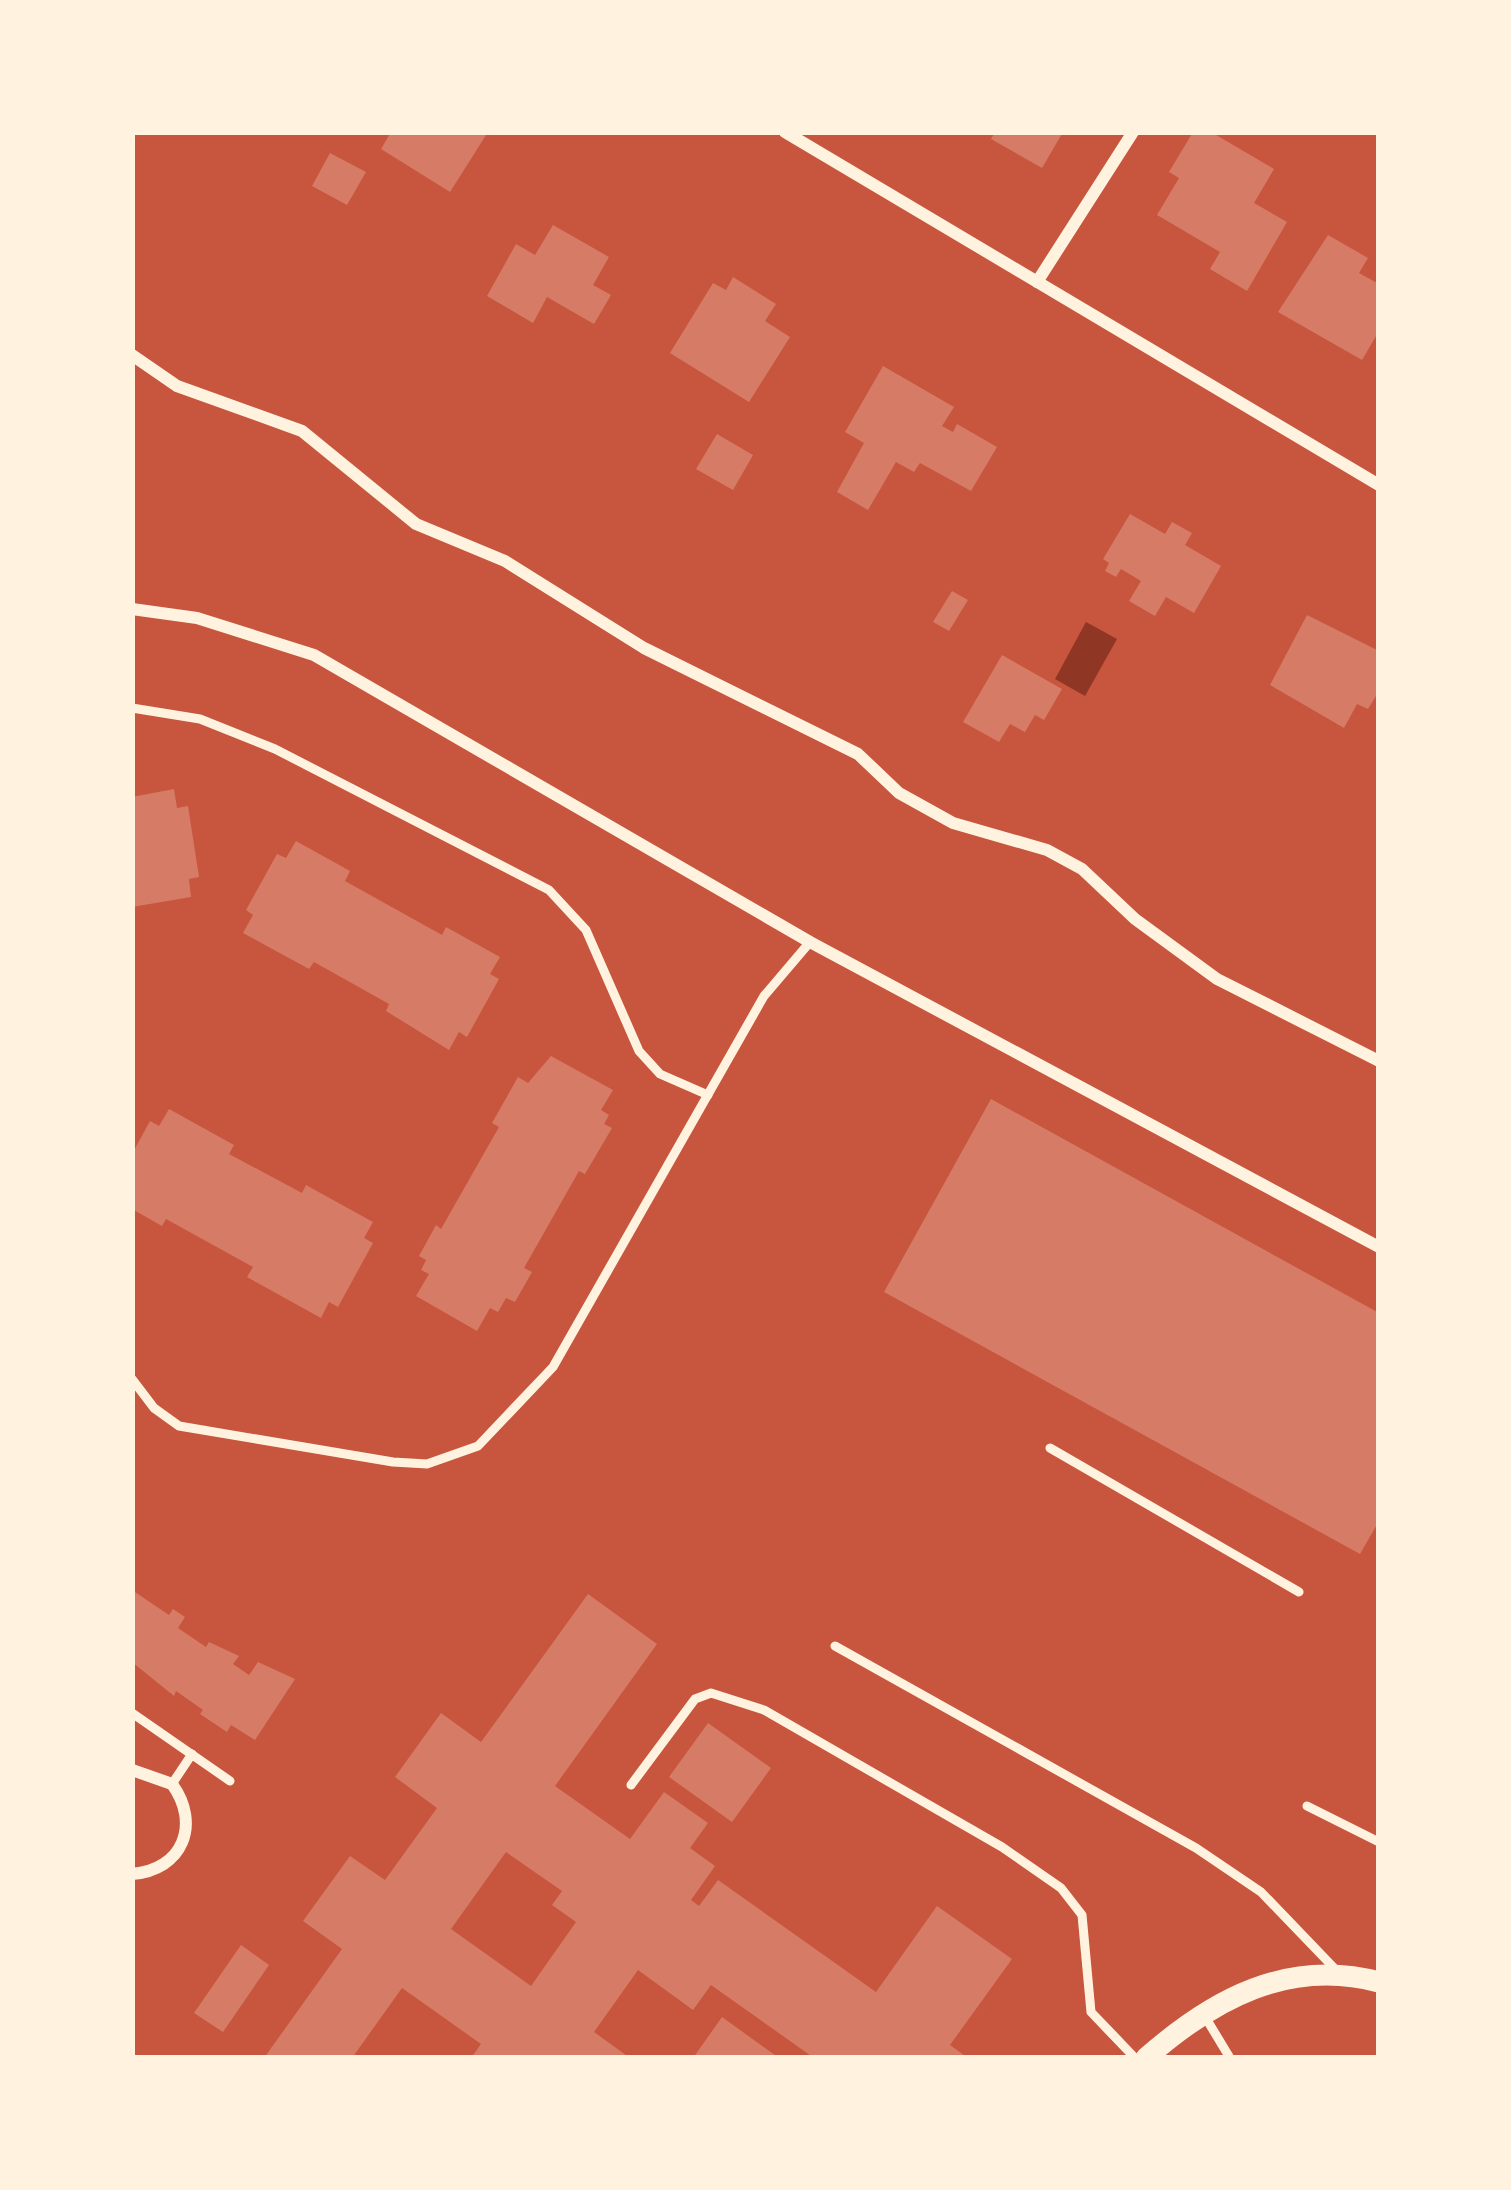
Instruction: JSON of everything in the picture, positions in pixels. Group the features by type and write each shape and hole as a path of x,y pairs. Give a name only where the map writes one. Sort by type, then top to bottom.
{"street":[{"path":"785,132 1379,485"},
{"path":"1037,282 1133,132"},
{"path":"132,355 177,386 302,431 416,524 505,561 644,648 858,754 899,793 953,823 1047,850 1082,869 1135,920 1217,979 1379,1061"},
{"path":"132,609 197,617 314,655 810,942 1379,1247"},
{"path":"132,1770 172,1784 188,1815 182,1847 170,1862 132,1874"},
{"path":"1146,2058 1204,2015 1256,1985 1337,1971 1379,1982"}],"lane":[{"path":"132,708 200,719 275,748 548,890 586,930 639,1051 660,1073 708,1095"},
{"path":"132,1379 154,1408 179,1426 393,1462 427,1464 478,1446 553,1367 764,996 810,942"},
{"path":"1050,1448 1300,1592"},
{"path":"835,1646 1184,1840 1261,1892 1337,1971"},
{"path":"631,1785 695,1699 711,1694 764,1710 1002,1847 1061,1888 1082,1915 1091,2012 1135,2058"},
{"path":"132,1713 230,1781"},
{"path":"172,1784 192,1754"},
{"path":"1307,1806 1379,1842"},
{"path":"1204,2015 1230,2058"}],"shaded area":[{"path":"1086,622 1117,639 1085,696 1055,679"}],"building":[{"path":"391,132 488,132 450,192 381,149"},
{"path":"995,132 1063,132 1042,168 991,139"},
{"path":"1193,132 1211,132 1274,169 1254,203 1287,222 1247,291 1210,269 1220,252 1157,215 1179,178 1169,172"},
{"path":"330,153 366,172 347,205 312,186"},
{"path":"553,225 609,257 593,285 611,295 594,324 547,297 533,323 487,296 516,244 535,255"},
{"path":"1328,235 1368,258 1359,273 1379,284 1379,331 1362,360 1278,312"},
{"path":"733,277 776,304 765,321 790,337 749,402 670,353 713,283 726,290"},
{"path":"883,366 954,407 942,426 953,432 957,424 997,447 971,491 920,463 914,472 896,462 868,510 837,492 864,443 845,432"},
{"path":"717,434 753,455 733,490 696,469"},
{"path":"1130,514 1165,534 1172,522 1192,533 1185,545 1221,566 1194,613 1166,597 1155,616 1129,601 1141,581 1121,569 1116,577 1105,571 1109,563 1103,559"},
{"path":"952,591 968,600 949,631 933,622"},
{"path":"1307,615 1379,651 1379,691 1368,709 1357,704 1344,728 1270,685"},
{"path":"1002,655 1062,689 1044,720 1035,715 1025,732 1010,724 999,742 963,722"},
{"path":"174,789 177,808 188,806 199,877 189,879 191,897 132,907 132,797"},
{"path":"296,841 350,871 345,881 442,935 446,927 500,957 490,974 499,979 467,1037 459,1032 449,1050 386,1011 389,1004 314,962 309,969 243,933 253,915 246,910 277,854 286,858"},
{"path":"551,1056 613,1090 601,1110 609,1115 604,1124 612,1128 585,1174 579,1171 524,1268 532,1272 515,1302 506,1298 498,1312 490,1308 477,1331 416,1296 429,1274 421,1270 426,1260 419,1256 436,1225 441,1229 499,1127 492,1123 518,1077 528,1083"},
{"path":"991,1099 1379,1313 1379,1521 1360,1554 884,1292"},
{"path":"169,1109 234,1145 229,1154 302,1193 306,1185 373,1222 364,1238 373,1243 338,1307 329,1302 321,1318 247,1277 253,1267 166,1219 162,1226 132,1209 132,1154 150,1121 159,1126"},
{"path":"132,1590 169,1615 173,1609 185,1617 178,1628 206,1647 209,1642 239,1656 233,1664 249,1675 258,1662 295,1679 255,1740 231,1725 227,1732 132,1662"},
{"path":"588,1594 657,1644 555,1786 630,1839 664,1792 708,1823 690,1848 715,1866 691,1900 699,1906 718,1880 876,1992 937,1906 1012,1959 950,2045 968,2058 814,2058 711,1985 693,2010 638,1970 594,2032 630,2058 471,2058 481,2044 402,1988 352,2058 264,2058 342,1949 303,1921 350,1856 385,1880 437,1808 395,1777 441,1713 481,1742","holes":["506,1852 562,1891 552,1905 576,1922 531,1986 451,1929"]},
{"path":"708,1723 771,1768 732,1822 669,1777"},
{"path":"241,1945 269,1965 223,2032 194,2013"},
{"path":"722,2017 779,2058 693,2058"}]}
